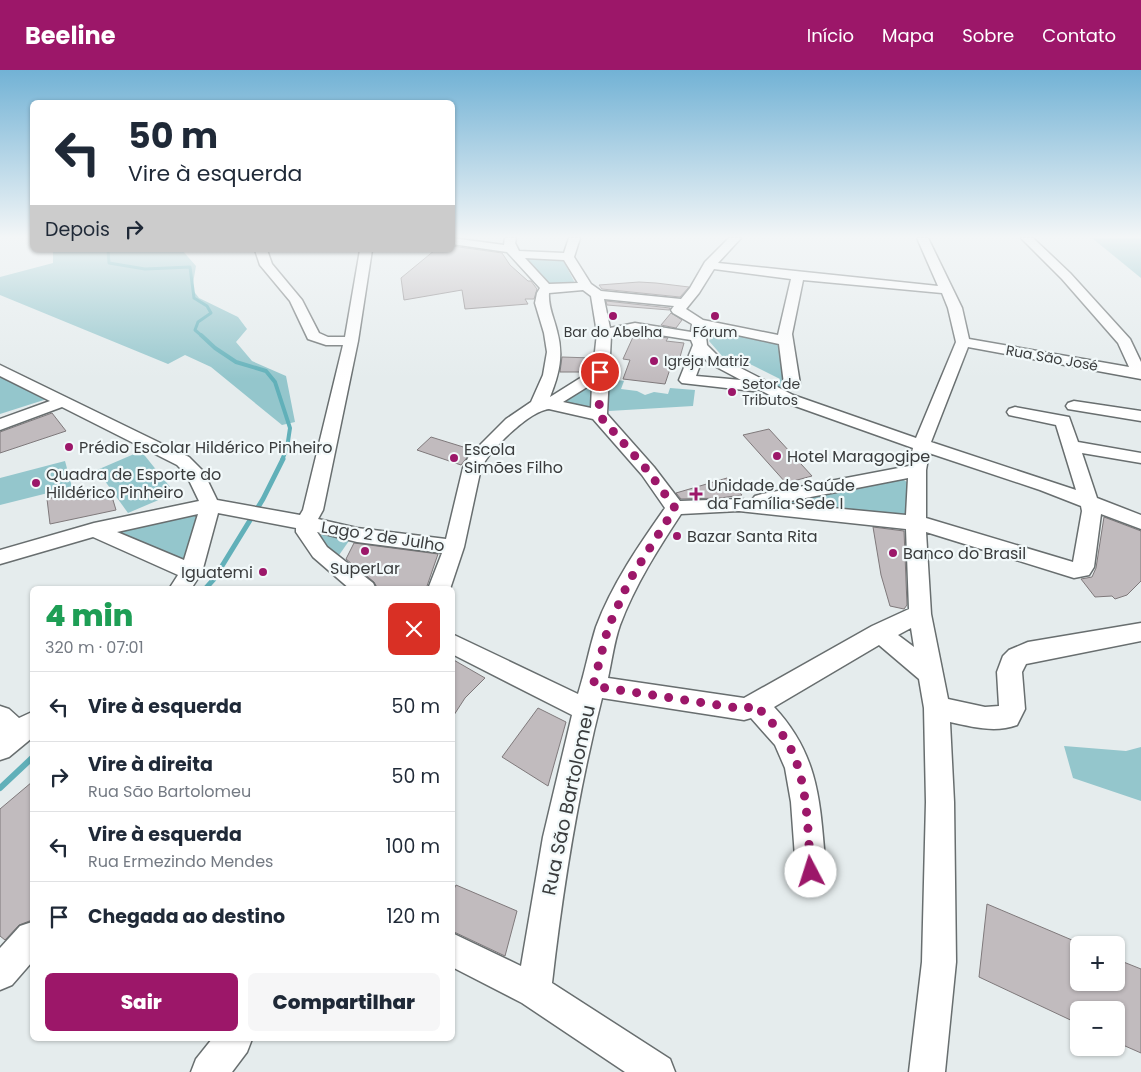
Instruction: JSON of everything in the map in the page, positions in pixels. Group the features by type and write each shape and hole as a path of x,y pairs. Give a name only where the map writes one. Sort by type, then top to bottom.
{"street":[{"path":"283,285 296,300 313,336 326,341 351,341"},
{"path":"360,285 351,341 313,510 306,523 306,532 309,539 336,566 361,586"},
{"path":"543,285 546,288"},
{"path":"604,333 635,327 682,306 697,285"},
{"path":"792,384 785,341 786,328 796,285"},
{"path":"890,285 945,290"},
{"path":"927,1072 939,962 940,802 937,708 920,614 916,523 917,470 922,444 962,342 959,321 943,285"},
{"path":"1074,285 1125,342 1140,374"},
{"path":"546,288 586,286 597,295 682,306"},
{"path":"546,288 543,293 542,304 551,333 554,361 547,403"},
{"path":"597,295 604,333 600,372 599,415"},
{"path":"682,306 698,335 704,351 714,360 737,374 787,398 854,424 922,444 1091,502 1141,522"},
{"path":"635,327 698,335 785,341"},
{"path":"698,335 687,380 764,387"},
{"name":"Rua São José","path":"962,342 1140,374"},
{"path":"0,370 183,461 194,471 210,505 186,580 94,530"},
{"path":"547,403 567,375 600,372"},
{"path":"440,586 454,547 472,468 478,456 512,423 600,372"},
{"path":"0,417 58,400"},
{"path":"0,425 58,400"},
{"path":"547,403 599,415 648,471 675,508 739,506 916,523 1074,570 1081,570 1092,511 1091,502 1063,421 1015,412"},
{"path":"1074,406 1139,410"},
{"path":"1072,446 1141,458"},
{"path":"739,506 917,470"},
{"path":"0,557 94,530 210,505"},
{"name":"Lago 2 de Julho","path":"210,505 306,523 356,535 454,547"},
{"name":"Rua São Bartolomeu","path":"534,991 542,927 558,830 589,698 608,628 629,581 675,508"},
{"path":"336,566 356,535"},
{"path":"455,644 589,698 744,709 756,705 880,633 920,614"},
{"path":"937,708 985,718 1002,718 1010,715 1012,700 1009,674 1016,656 1028,652 1141,632"},
{"path":"880,633 931,674"},
{"path":"756,705 784,738 794,758 804,800 811,872"},
{"path":"0,973 30,940"},
{"path":"455,951 534,991 657,1072"},
{"path":"209,1072 232,1041"}],"shaded area":[{"path":"0,285 193,285 192,289 199,298 238,317 247,329 236,342 252,361 286,376 295,422 282,425 211,367 185,355 168,364 0,295"},
{"path":"716,329 780,345 788,383 783,390 770,383 780,379 750,364 740,368 723,357 709,341"},
{"path":"0,375 47,399 0,414"},
{"path":"605,378 624,381 621,389 637,391 645,395 654,392 668,394 670,388 695,390 693,406 609,411 605,396"},
{"path":"593,383 591,409 560,404"},
{"path":"141,451 175,493 128,513 97,470"},
{"name":"Quadra de Esporte do Hildérico Pinheiro","path":"65,461 72,487 0,505 0,478"},
{"path":"902,479 907,482 908,513 906,516 794,505 791,502 792,499"},
{"path":"197,512 186,562 116,531"},
{"path":"317,531 351,538 337,558 315,533"},
{"path":"1064,746 1126,751 1141,747 1141,801 1073,778"}],"building":[{"path":"402,285 534,285 537,289 534,299 525,299 528,304 465,309 462,290 404,300"},
{"path":"599,285 671,285 689,287 680,297 602,289"},
{"path":"606,301 670,308 669,310 607,305"},
{"path":"671,313 682,320 676,328 661,325"},
{"name":"Igreja Matriz","path":"653,336 668,338 666,341 684,343 678,364 672,363 665,384 623,379 630,360 623,359 633,337 651,339"},
{"path":"562,357 592,358 591,369 586,372 560,372"},
{"path":"52,413 66,431 0,453 0,432"},
{"name":"Hotel Maragogipe","path":"769,429 812,476 786,483 743,435"},
{"name":"Escola Simões Filho","path":"431,437 473,450 461,465 417,450"},
{"path":"727,478 742,495 720,498 681,499 676,493"},
{"path":"110,490 116,510 50,524 47,499 78,492 79,499"},
{"path":"1104,517 1141,531 1141,581 1127,595 1115,599 1112,596 1095,597 1081,579 1092,577 1096,568"},
{"name":"Banco do Brasil","path":"873,527 904,531 907,605 904,609 890,606 881,575"},
{"path":"354,543 438,554 427,586 376,586 346,559"},
{"path":"455,661 485,678 465,698 455,713"},
{"path":"538,708 566,722 548,786 502,757"},
{"path":"30,784 30,921 19,925 5,940 0,936 0,809"},
{"path":"456,885 517,911 505,956 455,932"},
{"path":"987,904 1070,939 1070,991 1125,991 1125,963 1141,969 1141,1053 1125,1046 1125,1001 1070,1001 1070,1020 979,977"}],"waterway":[{"path":"192,285 194,298 207,306 211,313 198,322 195,330 202,336"},
{"path":"201,335 215,348 236,362 266,371 275,382 290,428 287,448 282,460"},
{"path":"208,586 214,579 263,499 283,459"},
{"path":"0,788 30,760"}],"place":[{"name":"Bar do Abelha","path":"613,316"},
{"name":"Fórum","path":"715,316"},
{"name":"Igreja Matriz","path":"654,361"},
{"name":"Setor de Tributos","path":"732,392"},
{"name":"Prédio Escolar Hildérico Pinheiro","path":"69,447"},
{"name":"Hotel Maragogipe","path":"777,456"},
{"name":"Escola Simões Filho","path":"454,458"},
{"name":"Quadra de Esporte do Hildérico Pinheiro","path":"36,483"},
{"name":"Unidade de Saúde da Família Sede I","path":"696,494"},
{"name":"Bazar Santa Rita","path":"677,536"},
{"name":"SuperLar","path":"365,551"},
{"name":"Banco do Brasil","path":"893,553"},
{"name":"Iguatemi","path":"263,572"}],"route":[{"path":"600,372 599,415 648,471 675,508 629,581 608,628 593,686 744,709 756,705 784,738 794,758 804,800 811,872"}]}
